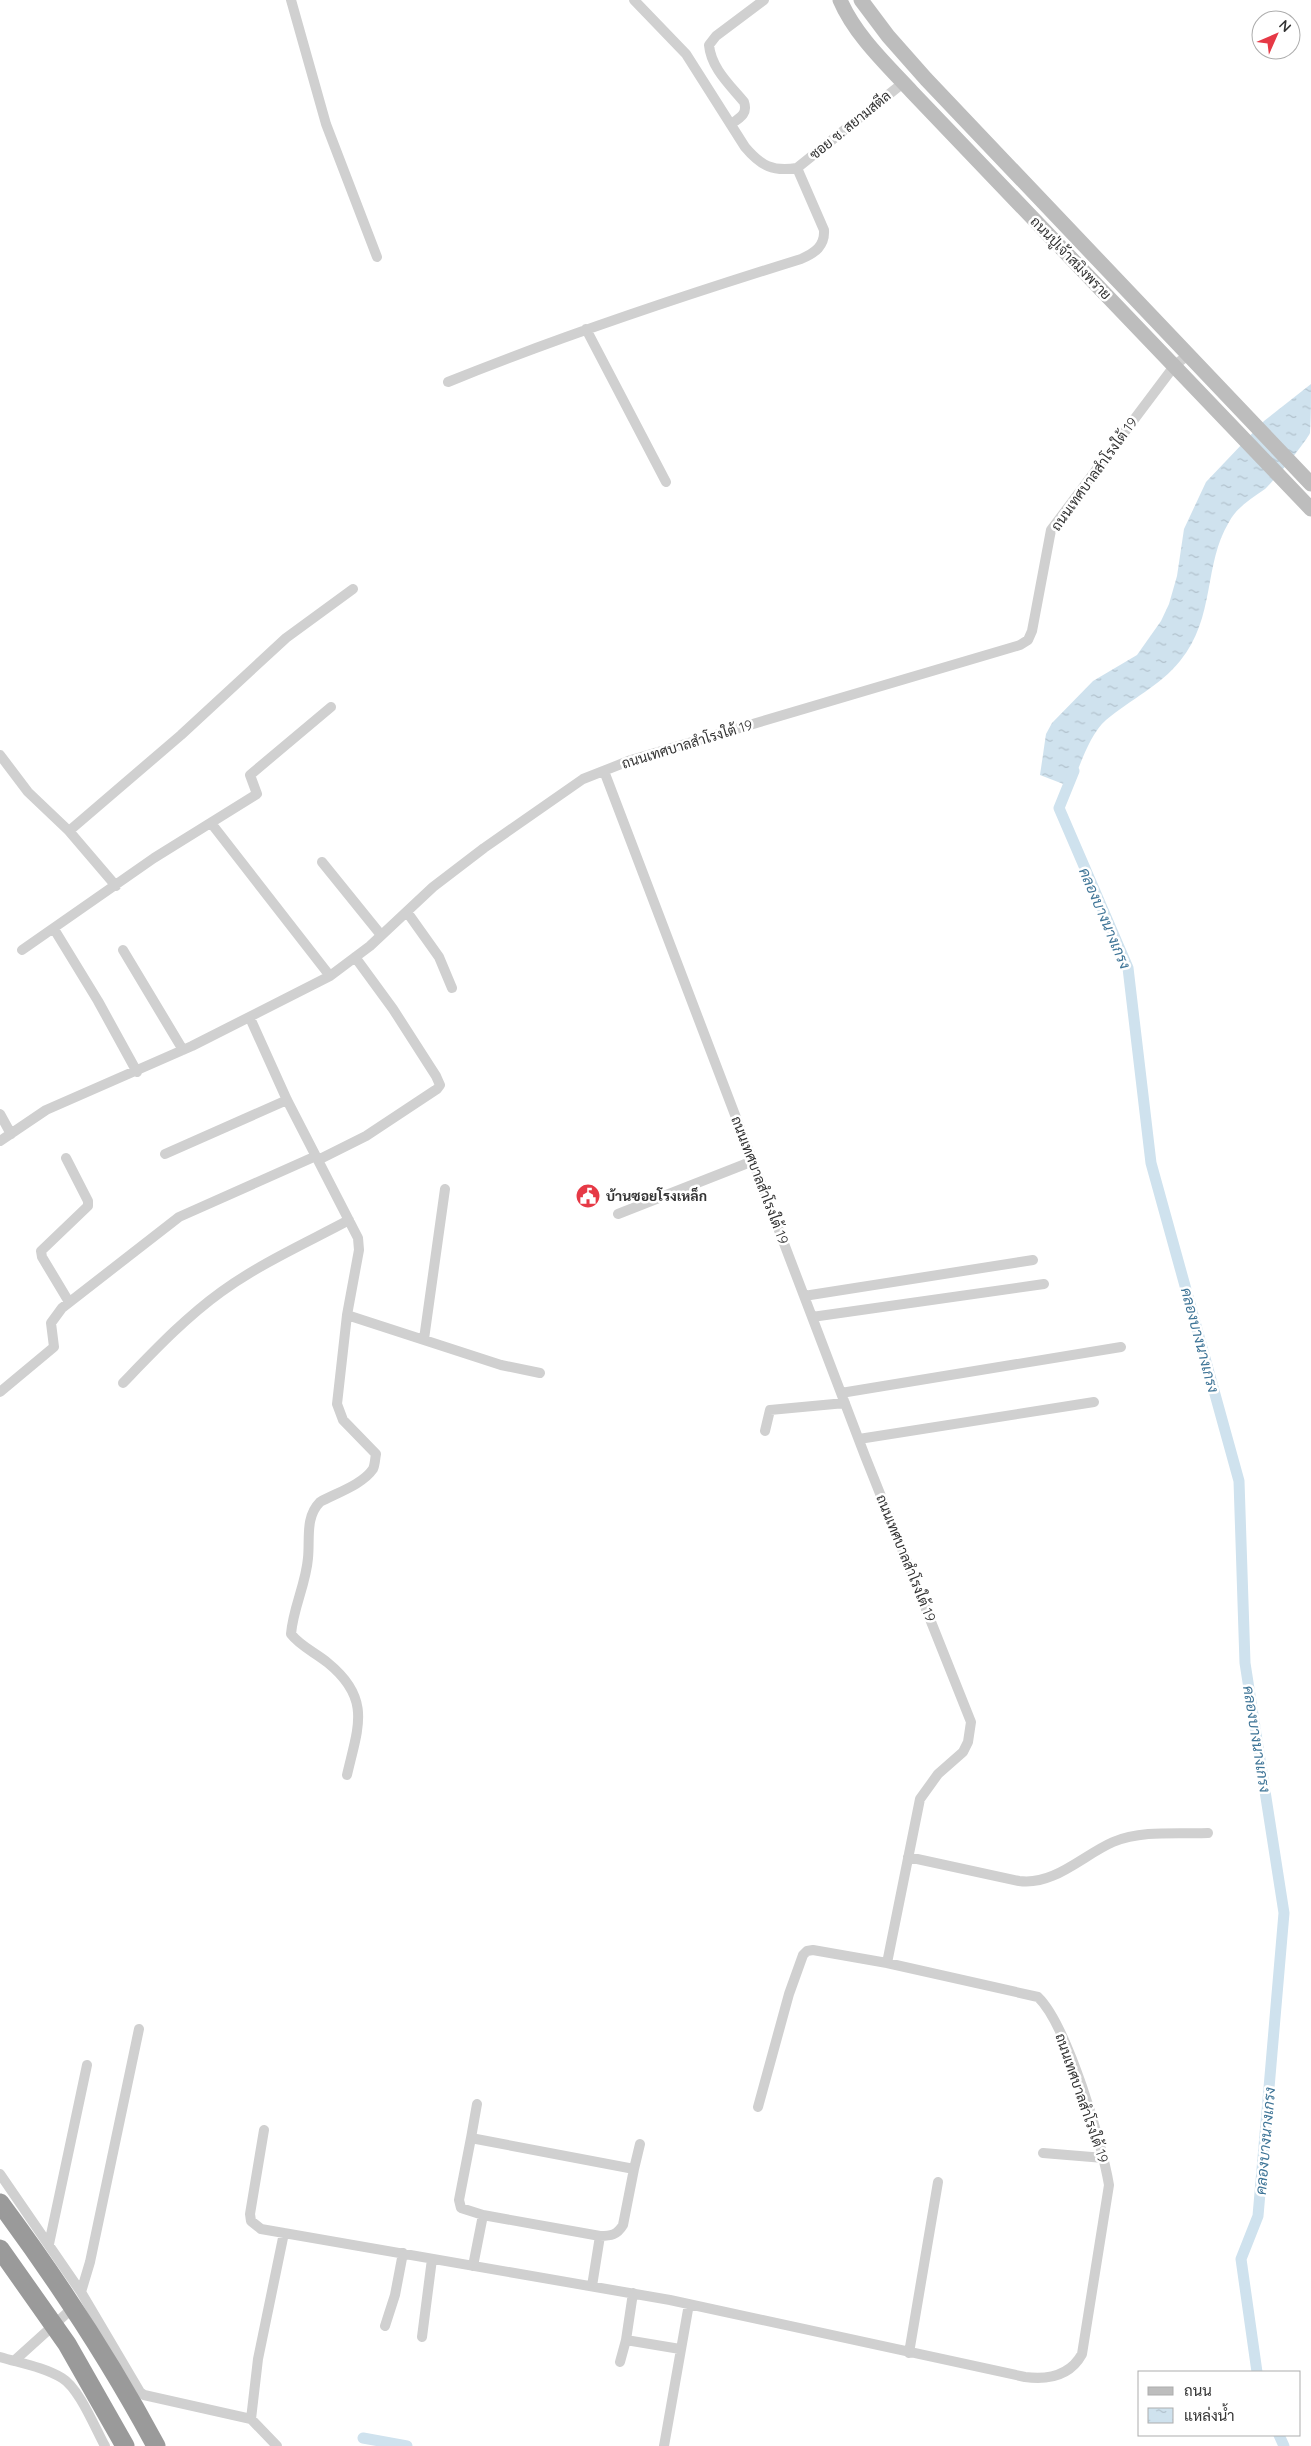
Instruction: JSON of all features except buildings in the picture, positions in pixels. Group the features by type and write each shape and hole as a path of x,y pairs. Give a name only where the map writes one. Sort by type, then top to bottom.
{"highway":[{"path":"0,2203 31,2246 86,2330 156,2446"},
{"path":"0,2249 67,2344 125,2446"}],"main road":[{"name":"ถนนปู่เจ้าสมิงพราย","path":"840,0 845,11 873,49 903,82 1311,509"},
{"name":"ถนนปู่เจ้าสมิงพราย","path":"861,0 888,36 926,79 1311,484"}],"street":[{"path":"291,0 326,124 377,257"},
{"path":"448,382 586,329 671,299 801,259 814,253 824,238 824,230 797,168 781,170 766,166 753,157 686,54 634,0"},
{"path":"731,124 744,115 746,108 744,102 717,69 710,54 709,44 716,36 764,0"},
{"name":"ซอย ช. สยามสตีล","path":"797,168 903,82"},
{"path":"586,329 666,482"},
{"path":"1175,365 1188,355"},
{"name":"ถนนเทศบาลสำโรงใต้ 19","path":"264,2130 250,2214 251,2221 261,2229 633,2293 1034,2378 1049,2378 1072,2368 1082,2354 1109,2185 1104,2158 1074,2068 1054,2020 1038,1997 887,1963 920,1799 938,1774 963,1752 968,1742 971,1722 858,1439 604,771 631,760 1020,645 1028,640 1032,631 1051,530 1175,365"},
{"path":"69,831 181,734 286,638 353,589"},
{"path":"22,950 256,794 250,775 331,706"},
{"path":"0,755 28,792 69,831 116,886"},
{"path":"0,1141 46,1110 183,1050 250,1018 330,976 381,935 433,887 476,853 583,779 604,771"},
{"path":"211,823 330,976"},
{"path":"322,862 381,935"},
{"path":"407,912 439,957 452,988"},
{"path":"54,929 98,1001 136,1072"},
{"path":"123,950 183,1050"},
{"path":"0,1392 54,1347 51,1323 69,1302 179,1217 366,1136 437,1089 440,1085 436,1076 393,1008 355,957"},
{"path":"250,1018 288,1100 360,1244 347,1315 337,1404 343,1420 376,1454 375,1462 373,1468 363,1478 320,1502 314,1508 309,1530 308,1559 291,1634 329,1664 348,1684 354,1694 359,1709 347,1775"},
{"path":"165,1154 288,1100"},
{"path":"0,1114 12,1134"},
{"path":"66,1158 88,1201 88,1206 42,1251 42,1257 69,1302"},
{"path":"618,1214 753,1161"},
{"path":"424,1339 445,1188"},
{"path":"123,1383 161,1344 222,1291 246,1275 349,1220"},
{"path":"804,1296 1033,1260"},
{"path":"812,1317 1044,1284"},
{"path":"347,1315 501,1365 540,1373"},
{"path":"765,1431 770,1410 1120,1347"},
{"path":"858,1439 1094,1402"},
{"path":"908,1857 1019,1880 1036,1881 1064,1870 1113,1842 1138,1835 1208,1833"},
{"path":"758,2107 789,1994 803,1955 807,1951 813,1950 887,1963"},
{"path":"14,2361 83,2294 139,2029"},
{"path":"50,2244 87,2065"},
{"path":"477,2104 459,2205 463,2210 482,2215 600,2236 613,2236 620,2231 623,2225 640,2144"},
{"path":"471,2138 634,2169"},
{"path":"1042,2153 1104,2158"},
{"path":"0,2174 83,2294 135,2385 144,2395 251,2419 277,2446"},
{"path":"909,2353 938,2182"},
{"path":"472,2266 482,2215"},
{"path":"251,2419 257,2366 284,2233"},
{"path":"592,2286 600,2236"},
{"path":"385,2326 393,2304 403,2253"},
{"path":"422,2337 432,2259"},
{"path":"620,2362 626,2340 633,2293"},
{"path":"664,2446 688,2304"},
{"path":"626,2340 680,2349"},
{"path":"0,2357 64,2379 76,2395 105,2446"}],"water":[{"path":"1311,384 1310,433 1282,471 1265,489 1240,508 1229,522 1215,556 1199,627 1180,661 1164,678 1116,712 1100,726 1086,751 1071,787 1040,775 1046,734 1052,723 1093,681 1137,655 1161,621 1169,604 1177,576 1184,529 1206,482 1264,421"}],"waterway":[{"name":"คลองบางนางเกรง","path":"1074,771 1059,808 1128,968 1151,1163 1239,1481 1245,1663 1284,1913 1258,2216 1241,2259 1257,2371"},
{"name":"คลองบางนางเกรง","path":"1279,2436 1284,2446"},
{"path":"363,2438 407,2446"}],"place":[{"name":"บ้านซอยโรงเหล็ก","path":"588,1196"}]}
